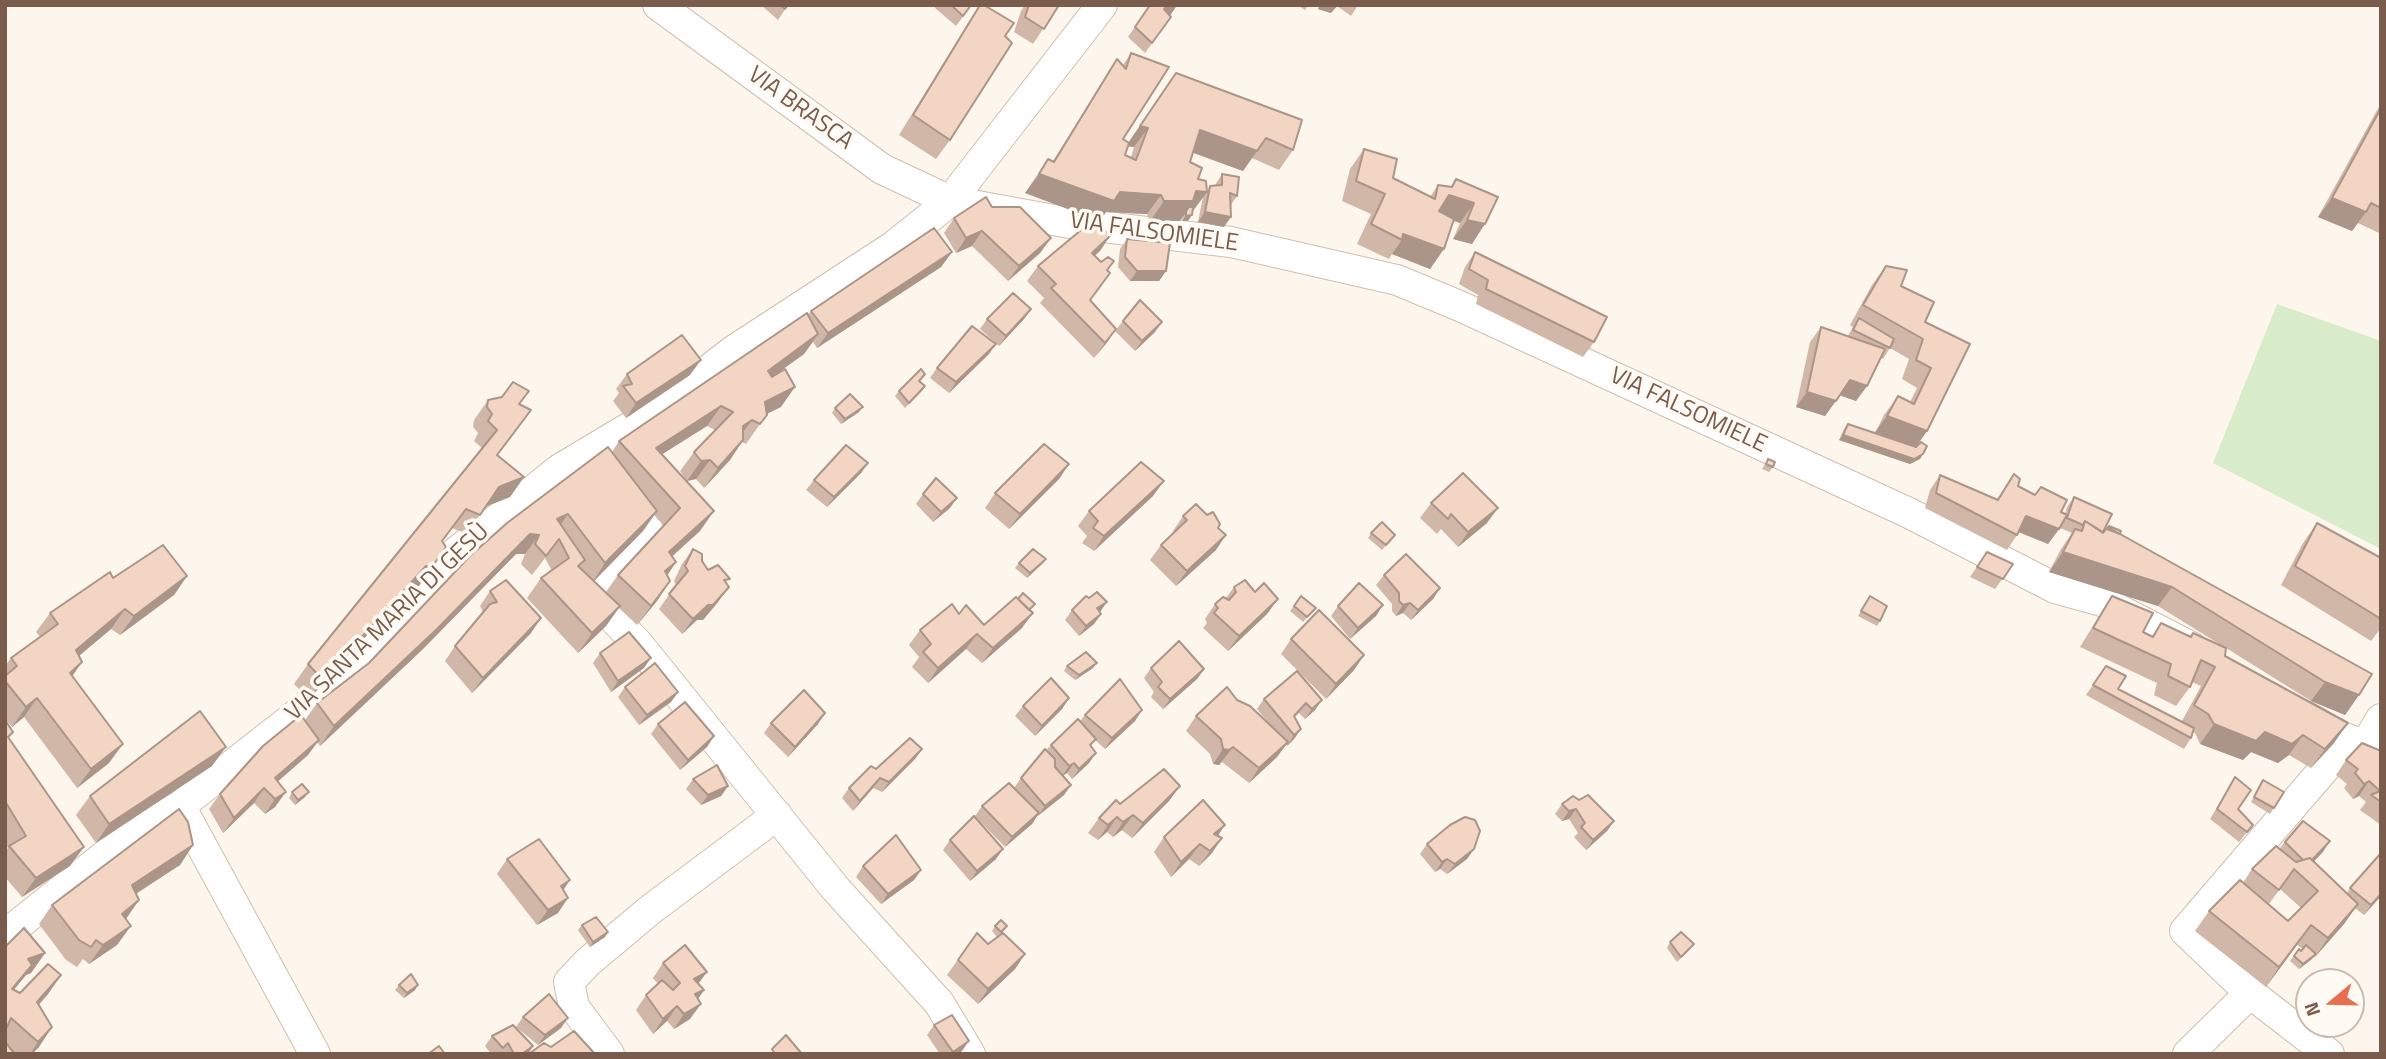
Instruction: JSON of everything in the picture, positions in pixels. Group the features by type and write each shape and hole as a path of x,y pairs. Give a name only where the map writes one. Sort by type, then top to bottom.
{"street":[{"name":"VIA SANTA MARIA DI GESÙ","path":"5,935 122,842 180,806 305,708 454,554 560,469 652,414 733,351 894,246 950,201 1102,5"},
{"name":"VIA BRASCA","path":"667,8 882,169 950,201"},
{"name":"VIA FALSOMIELE","path":"950,201 1070,223 1231,242 1397,280 1462,307 1909,513 2055,588 2102,601 2168,632 2214,661"},
{"path":"586,454 632,505 650,533 591,595 638,644 835,888 939,1003 970,1054"},
{"path":"2283,704 2365,746"},
{"path":"2329,1054 2250,993 2185,931 2365,746 2381,719"},
{"path":"180,806 315,1054"},
{"path":"609,1054 574,1007 569,982 588,962 650,910 777,815"},
{"path":"2188,1054 2250,993"}],"green space":[{"path":"2277,304 2381,341 2381,549 2213,463"}],"building":[{"path":"951,5 971,5 963,16"},
{"path":"980,5 1014,23 1005,36 1012,43 950,140 913,115"},
{"path":"1029,5 1059,5 1044,29 1025,17"},
{"path":"1150,5 1167,5 1164,9 1171,17 1152,43 1135,27"},
{"path":"1131,53 1169,67 1123,139 1129,143 1125,155 1136,160 1148,128 1140,126 1176,73 1302,120 1293,150 1266,138 1257,151 1200,130 1190,162 1202,168 1198,179 1206,181 1207,192 1196,191 1193,201 1164,201 1161,195 1120,192 1114,201 1039,174 1048,159 1054,162 1117,59 1126,69"},
{"path":"2381,108 2381,208 2371,203 2366,212 2332,198"},
{"path":"1364,149 1397,159 1393,178 1435,199 1438,185 1452,187 1456,179 1498,197 1485,224 1467,220 1474,203 1449,195 1439,211 1454,219 1444,249 1403,234 1402,240 1371,224 1385,194 1356,181"},
{"path":"1222,174 1239,177 1237,196 1230,193 1231,217 1205,212 1210,186 1222,185"},
{"path":"986,197 992,207 1020,207 1051,238 1019,266 982,231 966,238 954,218"},
{"path":"1193,207 1192,215 1186,216 1186,211"},
{"path":"1093,220 1110,236 1092,253 1101,262 1108,257 1114,261 1107,270 1110,273 1090,300 1116,329 1105,343 1051,288 1056,284 1038,266"},
{"path":"934,228 952,252 828,333 811,311"},
{"path":"1127,239 1170,243 1166,271 1137,271 1125,257"},
{"path":"1475,252 1607,317 1594,342 1486,289 1488,280 1469,269"},
{"path":"1886,266 1907,270 1901,286 1934,302 1925,322 1970,344 1927,431 1887,416 1898,396 1914,404 1931,368 1916,360 1923,339 1863,305"},
{"path":"1013,293 1031,309 1006,336 987,319"},
{"path":"1140,300 1162,322 1142,341 1123,321"},
{"path":"807,313 818,334 768,371 772,377 785,369 795,387 765,402 767,415 760,424 752,420 743,426 743,440 718,468 710,460 701,461 694,452 733,412 721,406 656,448 714,511 669,552 676,562 665,571 670,581 651,606 618,575 680,508 619,441"},
{"path":"1859,318 1894,339 1890,348 1853,330"},
{"path":"972,326 996,344 956,382 937,368"},
{"path":"1821,327 1885,349 1867,386 1850,380 1836,401 1807,392"},
{"path":"682,335 701,360 636,403 623,386 632,384 627,374"},
{"path":"921,369 925,374 919,381 925,386 909,403 899,391"},
{"path":"513,382 529,391 519,404 531,410 497,455 524,477 499,487 480,515 466,509 442,541 446,547 432,567 426,566 323,680 308,664 497,430 488,421 492,414 487,407 488,400 502,397"},
{"path":"850,394 863,407 845,419 835,408"},
{"path":"1848,424 1916,447 1921,442 1927,446 1923,454 1914,459 1843,435"},
{"path":"1044,444 1069,464 1020,514 995,493"},
{"path":"846,445 868,463 834,497 814,480"},
{"path":"608,447 657,511 605,563 568,514 557,519 585,560 578,566 620,606 592,633 541,578 569,558 559,539 546,556 535,544 539,535 530,534 437,629 334,726 317,703 369,663 470,556 507,523"},
{"path":"1768,459 1775,462 1773,467 1766,464"},
{"path":"1141,462 1164,481 1104,536 1093,528 1098,521 1089,511"},
{"path":"1463,473 1498,508 1468,532 1451,514 1448,519 1431,503"},
{"path":"2014,474 2020,479 2018,486 2035,495 2041,487 2067,500 2061,512 2067,515 2059,529 2026,516 2017,535 1936,493 1940,475 1998,500"},
{"path":"936,478 957,498 941,512 923,494"},
{"path":"2074,497 2112,514 2103,532 2085,521 2083,525 2067,518"},
{"path":"1196,504 1207,515 1213,512 1220,524 1218,528 1226,535 1187,571 1161,545 1187,520 1183,516"},
{"path":"2085,521 2103,533 2107,528 2111,529 2372,674 2359,695 2325,682 2172,587 2063,552 2075,529 2082,531"},
{"path":"1382,522 1395,535 1386,545 1371,533"},
{"path":"2317,523 2381,558 2381,619 2295,566"},
{"path":"2109,526 2121,531 2120,534 2107,529"},
{"path":"163,545 187,576 134,616 125,609 76,650 82,662 70,673 123,744 91,769 37,698 26,707 5,681 5,676 17,666 11,658 58,624 50,613 110,572 113,578"},
{"path":"693,549 702,554 702,561 708,570 718,565 730,579 724,580 729,587 713,605 708,605 693,619 669,594 688,571 685,566"},
{"path":"1033,549 1046,559 1030,573 1019,563"},
{"path":"1987,552 2013,564 2003,579 1977,567"},
{"path":"1406,554 1440,588 1418,610 1410,603 1403,605 1399,601 1399,593 1384,575"},
{"path":"506,580 541,618 483,678 455,646 490,604 497,602 490,591"},
{"path":"1245,580 1255,592 1264,583 1278,599 1239,636 1214,613 1218,608 1215,604 1223,597 1229,600 1236,592 1234,587"},
{"path":"1359,583 1383,605 1358,628 1338,606"},
{"path":"1097,592 1107,602 1097,608 1101,614 1086,626 1072,610 1086,596 1089,598"},
{"path":"1023,593 1035,604 1029,610 1018,599"},
{"path":"1301,596 1316,608 1307,617 1294,606"},
{"path":"1870,596 1887,606 1880,621 1861,611"},
{"path":"2112,596 2153,613 2143,632 2153,637 2161,623 2191,637 2193,633 2226,648 2225,656 2348,723 2325,749 2303,735 2292,744 2265,732 2256,741 2214,724 2208,714 2194,705 2215,667 2201,660 2190,687 2168,676 2171,664 2093,628"},
{"path":"1016,597 1033,613 993,648 977,634 938,668 923,652 931,644 920,630 952,604 959,614 966,605 984,625"},
{"path":"1319,610 1364,655 1336,684 1291,639"},
{"path":"629,632 651,658 618,681 600,653"},
{"path":"1179,641 1204,669 1170,699 1158,687 1162,682 1151,668"},
{"path":"1086,652 1097,663 1079,675 1067,666"},
{"path":"655,663 678,692 647,715 625,687"},
{"path":"2106,666 2126,676 2118,689 2194,728 2191,738 2093,685"},
{"path":"1297,671 1322,700 1312,709 1306,703 1294,716 1301,729 1294,735 1264,699"},
{"path":"1051,678 1069,698 1042,726 1023,706"},
{"path":"1120,679 1142,710 1112,738 1085,715"},
{"path":"1227,687 1237,700 1250,706 1288,742 1259,768 1233,747 1229,750 1223,749 1221,739 1196,716"},
{"path":"804,690 825,713 795,747 771,723"},
{"path":"685,702 714,736 688,760 658,724"},
{"path":"200,711 226,747 109,824 90,796"},
{"path":"301,715 319,740 275,778 286,792 275,799 264,788 234,818 220,794 263,746"},
{"path":"1078,719 1096,739 1090,745 1096,753 1079,769 1074,763 1069,766 1051,745"},
{"path":"5,720 13,732 8,737 84,847 36,878 9,846 26,836 5,801"},
{"path":"910,738 922,749 889,782 880,778 860,801 849,788 871,766 876,769"},
{"path":"2362,743 2381,751 2381,802 2371,795 2380,791 2369,781 2364,784 2355,773 2358,769 2346,760"},
{"path":"1045,749 1055,759 1055,767 1071,785 1045,806 1021,778"},
{"path":"717,765 728,786 708,795 693,779"},
{"path":"1164,769 1180,786 1143,823 1133,815 1123,822 1117,817 1108,825 1099,818 1116,800 1120,804"},
{"path":"2235,777 2251,790 2238,809 2253,825 2247,832 2217,809"},
{"path":"2263,780 2284,792 2274,808 2254,797"},
{"path":"1009,783 1039,813 1012,837 982,806"},
{"path":"302,784 309,792 298,800 292,792"},
{"path":"1588,795 1614,821 1593,840 1581,827 1585,823 1576,809 1569,811 1562,804 1573,796 1579,800"},
{"path":"1203,800 1225,825 1214,834 1222,838 1210,851 1200,844 1181,862 1164,837"},
{"path":"179,809 188,822 193,845 132,885 139,900 122,914 131,926 103,945 96,940 91,947 79,940 52,905"},
{"path":"974,816 1003,849 977,871 950,840"},
{"path":"1465,817 1475,820 1480,831 1474,849 1455,864 1447,859 1442,862 1427,844 1450,825"},
{"path":"2303,821 2330,841 2312,860 2303,860 2285,842"},
{"path":"896,835 921,870 888,894 863,866"},
{"path":"539,839 570,880 561,886 568,898 548,910 507,859"},
{"path":"2276,846 2296,862 2310,858 2358,904 2328,938 2311,925 2279,967 2209,911 2240,880 2288,921 2318,891 2294,869 2279,890 2252,869"},
{"path":"2381,853 2381,894 2371,905 2350,888"},
{"path":"596,917 608,932 593,942 582,925"},
{"path":"1001,920 1007,926 1001,932 995,926"},
{"path":"24,928 45,953 28,959 32,965 12,989 20,993 48,964 61,975 37,1002 52,1027 38,1042 11,1018 7,1027 5,1025 5,947"},
{"path":"1681,932 1694,944 1681,957 1670,942"},
{"path":"977,933 988,944 1003,933 1025,954 988,989 958,960"},
{"path":"685,945 707,972 694,979 704,990 695,994 701,1004 684,1014 677,1006 663,1019 646,995 662,980 673,990 680,983 663,963"},
{"path":"2306,945 2316,954 2303,964 2294,956"},
{"path":"411,974 418,985 407,993 399,985"},
{"path":"549,994 568,1018 545,1035 523,1017"},
{"path":"952,1015 969,1041 953,1052 934,1025"},
{"path":"513,1025 533,1046 522,1054 514,1054 508,1043 503,1048 492,1036"},
{"path":"574,1031 595,1054 530,1053 544,1043 551,1047"},
{"path":"786,1035 802,1054 775,1054 772,1049"},
{"path":"5,1042 15,1054 5,1054"},
{"path":"439,1046 445,1054 428,1054"}]}
